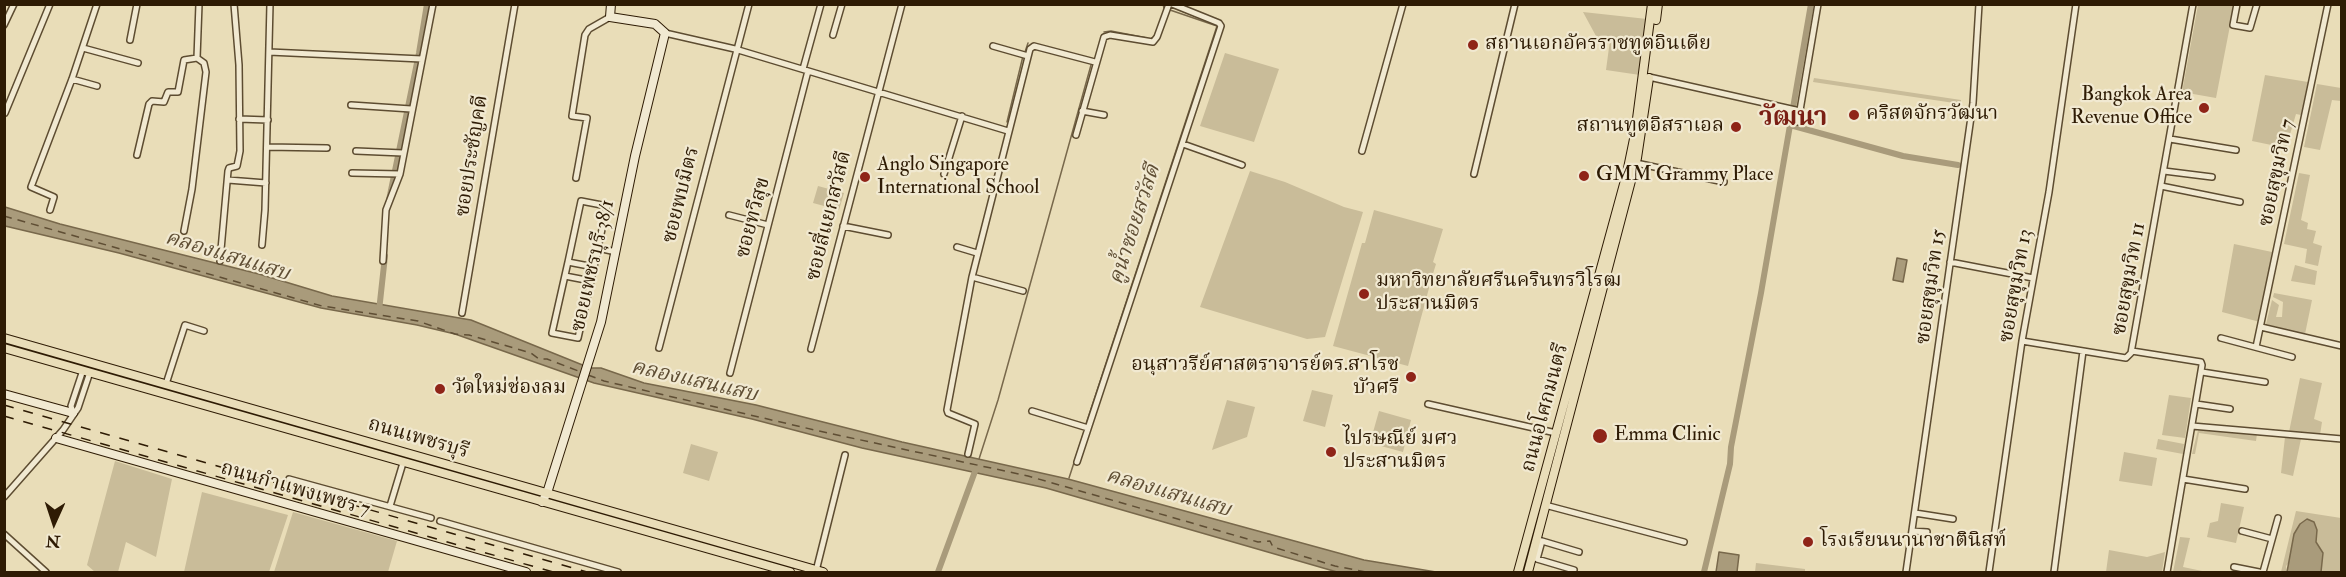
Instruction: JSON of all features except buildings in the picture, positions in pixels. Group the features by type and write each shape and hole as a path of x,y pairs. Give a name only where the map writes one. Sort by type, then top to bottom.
{"main road":[{"name":"ถนนอโศกมนตรี","path":"1528,573 1530,548 1556,433 1627,173 1635,134 1652,4"},
{"name":"ถนนอโศกมนตรี","path":"1518,573 1530,548 1539,540 1545,505 1636,163 1658,4"},
{"name":"ถนนเพชรบุรี","path":"4,338 548,493 760,560 790,573"},
{"name":"ถนนเพชรบุรี","path":"4,348 542,502 760,560 819,572"},
{"path":"400,451 400,462"}],"street":[{"path":"4,25 14,4"},
{"path":"5,113 50,4"},
{"path":"50,210 54,197 31,188 97,4"},
{"path":"130,40 137,4"},
{"path":"197,58 199,4"},
{"path":"220,261 229,168 237,166 238,163 238,65 234,4"},
{"path":"262,245 266,183 270,4"},
{"path":"382,261 386,210 400,174 433,4"},
{"name":"ซอยประชัญคดี","path":"462,313 515,4"},
{"path":"610,17 611,4"},
{"name":"ซอยพบมิตร","path":"659,348 748,4"},
{"name":"ซอยทวีสุข","path":"730,374 821,4"},
{"path":"833,35 842,4"},
{"name":"ซอยสี่แยกสวัสดี","path":"812,349 902,4"},
{"path":"1076,135 1095,62 1102,41 1107,34 1153,42 1170,4 1219,23 1221,26 1086,427 1077,462"},
{"path":"1362,150 1403,4"},
{"path":"1474,174 1515,4"},
{"path":"1798,122 1795,110 1818,4"},
{"name":"ซอยสุขุมวิท 15","path":"1906,573 1973,103 1979,4"},
{"name":"ซอยสุขุมวิท 13","path":"1989,573 2022,341 2049,192 2076,4"},
{"name":"ซอยสุขุมวิท 11","path":"2193,4 2132,351 2201,362 2202,372"},
{"path":"2237,4 2233,25 2252,27 2257,4"},
{"name":"ซอยสุขุมวิท 7","path":"2256,347 2328,4"},
{"path":"576,178 587,118 572,116 585,35 589,29 610,17 655,24 665,33 735,49 1008,131"},
{"name":"ซอยเพชรบุรี 38/1","path":"542,502 548,493 603,313 635,156 665,33"},
{"path":"993,46 1026,55"},
{"path":"968,454 975,424 948,413 947,410 977,254 1026,55 1034,46 1095,62"},
{"path":"83,48 138,63"},
{"path":"269,52 422,59"},
{"path":"137,155 149,104 152,101 164,102 168,92 178,92 184,60 197,58 204,63 206,72 192,189 184,231"},
{"path":"1649,77 1795,110"},
{"path":"72,79 97,86"},
{"path":"351,105 411,109"},
{"path":"1082,111 1104,115"},
{"path":"944,174 962,116"},
{"path":"239,118 268,120"},
{"path":"2170,139 2236,150"},
{"path":"1182,144 1242,165"},
{"path":"267,147 327,148"},
{"path":"356,151 403,153"},
{"path":"1636,163 1724,182"},
{"path":"2164,171 2212,177"},
{"path":"352,173 400,174"},
{"path":"228,180 266,183"},
{"path":"2162,186 2240,201"},
{"path":"581,201 607,206 578,338 552,333 568,262 581,201"},
{"path":"729,215 768,225"},
{"path":"843,226 888,235"},
{"path":"957,247 977,254"},
{"path":"598,248 616,252"},
{"path":"568,262 594,267"},
{"path":"1950,262 2033,278"},
{"path":"565,276 591,281"},
{"path":"972,277 1023,291"},
{"path":"166,384 185,325 204,331"},
{"path":"2261,327 2342,346"},
{"path":"2222,338 2292,357"},
{"path":"2022,341 2126,358 2132,351"},
{"path":"2054,573 2084,351"},
{"path":"4,496 56,438 78,408 87,371"},
{"path":"2168,573 2202,372 2265,382"},
{"path":"4,394 73,413"},
{"path":"1428,404 1556,433"},
{"path":"2196,404 2230,410"},
{"path":"1032,411 1086,427"},
{"path":"2192,426 2342,440"},
{"name":"ถนนกำแพงเพชร 7","path":"56,438 526,573"},
{"path":"819,572 845,455"},
{"path":"390,506 400,462"},
{"path":"2183,478 2245,489"},
{"path":"289,479 431,518"},
{"path":"1545,505 1684,542"},
{"path":"1915,513 1953,519"},
{"path":"2234,567 2261,573 2278,518"},
{"path":"440,521 618,573"},
{"path":"1912,531 1927,532"},
{"path":"2242,531 2272,539"},
{"path":"4,534 46,573"},
{"path":"1573,573 1574,570 1537,559 1539,540 1579,552"}],"shaded area":[{"path":"2198,5 2234,5 2216,98 2182,92"},
{"path":"1583,12 1647,19 1640,75 1606,70 1610,40 1596,36"},
{"path":"1225,53 1279,69 1254,142 1200,126"},
{"path":"2265,75 2308,82 2301,115 2296,114 2286,148 2252,141"},
{"path":"1814,78 1961,100 1961,104 1813,82"},
{"path":"2317,84 2341,88 2341,101 2332,100 2320,150 2304,147"},
{"path":"1250,171 1363,212 1325,337 1307,339 1200,307"},
{"path":"2299,173 2310,175 2301,220 2308,223 2307,229 2316,231 2313,243 2322,246 2318,266 2305,263 2307,249 2284,244"},
{"path":"818,186 844,193 839,210 813,203"},
{"path":"5,207 60,224 259,274 332,296 471,320 590,368 601,368 644,383 756,405 902,442 1068,479 1364,560 1436,572 1337,572 1046,488 862,448 752,419 594,383 455,334 321,308 119,253 5,226"},
{"path":"1374,210 1443,229 1433,262 1436,264 1408,366 1333,346 1362,243 1365,243"},
{"path":"2234,244 2272,252 2260,322 2222,312"},
{"path":"1897,258 1907,260 1903,282 1893,280"},
{"path":"2295,265 2317,271 2315,285 2291,281"},
{"path":"2274,293 2312,300 2305,334 2266,324 2272,300 2279,305 2276,317 2282,317 2283,302 2273,297"},
{"path":"2300,378 2322,383 2314,419 2322,422 2320,435 2289,432"},
{"path":"1312,390 1333,395 1325,427 1303,421"},
{"path":"2169,395 2191,398 2185,438 2162,435"},
{"path":"1227,400 1255,407 1247,437 1212,450"},
{"path":"1379,411 1411,420 1403,452 1370,443"},
{"path":"2198,430 2257,434 2256,441 2199,433 2195,454 2192,454"},
{"path":"2285,437 2301,439 2293,476 2281,473"},
{"path":"2158,439 2184,444 2183,454 2156,449"},
{"path":"691,444 718,452 709,481 683,473"},
{"path":"2124,452 2157,458 2152,486 2119,481"},
{"path":"115,461 172,479 156,557 126,542 118,572 95,572 87,565"},
{"path":"202,492 288,515 269,572 184,572"},
{"path":"2221,503 2244,507 2236,543 2207,537 2210,523 2218,521"},
{"path":"2296,511 2341,518 2341,572 2321,572 2323,553 2316,542 2317,534 2286,566 2287,572 2281,572"},
{"path":"293,512 397,541 388,572 274,572"},
{"path":"2307,519 2314,522 2317,530 2316,542 2323,553 2321,572 2287,572 2294,534 2300,524"},
{"path":"2180,537 2190,538 2183,567 2207,572 2173,572"},
{"path":"2109,550 2147,557 2165,552 2162,572 2106,572"},
{"path":"1719,552 1739,555 1737,572 1716,572"},
{"path":"1756,563 1805,569 1805,572 1755,572"}],"waterway":[{"path":"389,200 427,4"},
{"name":"คูน้ำซอยสวัสดี","path":"1163,4 1164,8"},
{"path":"1704,572 1730,464 1731,447 1761,293 1811,4"},
{"name":"คูน้ำซอยสวัสดี","path":"1086,424 1217,26 1170,10"},
{"name":"คูน้ำซอยสวัสดี","path":"1104,32 1111,31 1147,38"},
{"name":"คูน้ำซอยสวัสดี","path":"1025,52 1028,43"},
{"name":"คูน้ำซอยสวัสดี","path":"1007,122 1023,56"},
{"name":"คูน้ำซอยสวัสดี","path":"979,459 998,400 1091,65"},
{"path":"1790,125 1903,156 1958,165"},
{"path":"379,311 385,256"},
{"name":"คูน้ำซอยสวัสดี","path":"1069,478 1085,429"},
{"path":"938,572 977,466"}],"ferry route":[{"path":"4,216 322,306 418,321 455,334 469,335 531,353 539,359 547,359 581,372"},
{"path":"588,375 604,381 819,431 1028,476 1258,542 1270,541 1273,547 1335,566 1366,572"}],"railway":[{"path":"4,405 587,572"},
{"path":"4,416 553,572"}],"place":[{"name":"สถานเอกอัครราชทูตอินเดีย","path":"1473,45"},
{"name":"Bangkok Area Revenue Office","path":"2204,108"},
{"name":"คริสตจักรวัฒนา","path":"1854,115"},
{"name":"สถานทูตอิสราเอล","path":"1736,127"},
{"name":"GMM Grammy Place","path":"1584,176"},
{"name":"Anglo Singapore International School","path":"865,177"},
{"name":"มหาวิทยาลัยศรีนครินทรวิโรฒ ประสานมิตร","path":"1364,294"},
{"name":"อนุสาวรีย์ศาสตราจารย์ดร.สาโรช บัวศรี","path":"1411,377"},
{"name":"วัดใหม่ช่องลม","path":"440,389"},
{"name":"Emma Clinic","path":"1600,436"},
{"name":"ไปรษณีย์ มศว ประสานมิตร","path":"1331,452"},
{"name":"โรงเรียนนานาชาตินิสท์","path":"1808,542"}],"district":[{"name":"วัฒนา","path":"1793,119"}],"water label":[{"name":"คลองแสนแสบ","path":"227,257"},
{"name":"คลองแสนแสบ","path":"694,382"},
{"name":"คลองแสนแสบ","path":"1168,494"}]}
